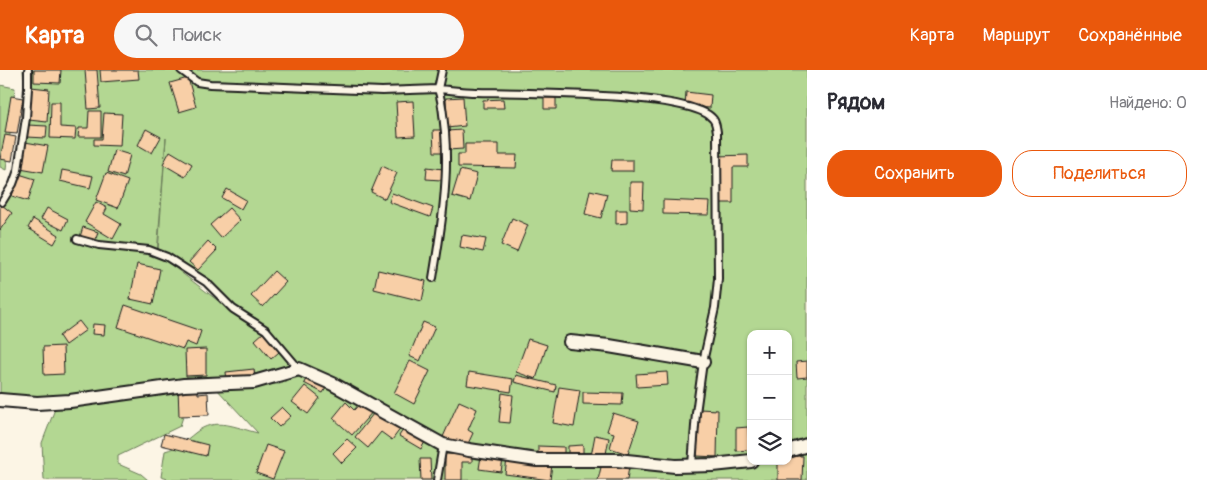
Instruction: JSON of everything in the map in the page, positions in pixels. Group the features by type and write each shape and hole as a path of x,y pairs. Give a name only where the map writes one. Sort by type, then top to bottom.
{"street":[{"path":"570,342 609,346 703,362"},
{"path":"0,400 38,403 70,401 184,385 254,382 299,369 348,392 443,445 536,460 618,460 675,466 713,465 747,461"},
{"path":"792,449 807,445"}],"lane":[{"path":"2,202 13,184 18,170 26,111 28,70"},
{"path":"181,70 197,82 210,84 382,91 438,90 585,94 662,102 707,113 715,122 717,132 718,279 715,308 703,362 696,413 692,465"},
{"path":"433,278 445,201 446,171 443,108 438,90 442,70"},
{"path":"77,239 99,245 149,250 168,257 206,282 233,309 266,330 299,369"},
{"path":"437,480 443,445"}],"green space":[{"path":"23,70 807,70 807,446 792,450 792,330 747,330 747,465 792,465 792,452 807,447 807,480 171,480 161,477 165,451 177,446 203,428 218,424 234,426 258,433 214,386 187,382 188,401 180,426 118,456 118,464 141,474 148,480 44,480 42,443 58,401 0,401 0,204 18,165 26,118","holes":["166,138 158,252 200,282 236,312 268,331 297,371 280,384 263,384 279,383 296,371 267,332 234,313 157,254"]},
{"path":"0,85 15,88 6,170 0,167"}],"building":[{"path":"34,70 61,70 60,83 34,82"},
{"path":"85,70 97,70 100,108 88,109"},
{"path":"100,70 138,70 139,79 101,82"},
{"path":"188,78 196,107 179,112 170,83"},
{"path":"31,87 49,89 47,122 29,120"},
{"path":"686,92 711,95 710,108 685,106"},
{"path":"11,96 23,98 17,134 5,133"},
{"path":"463,97 465,126 447,128 446,98"},
{"path":"544,98 556,98 556,109 544,109"},
{"path":"503,99 504,108 483,108 483,100"},
{"path":"413,101 415,136 398,137 396,102"},
{"path":"51,102 60,102 60,127 76,128 75,139 50,138"},
{"path":"89,111 101,111 101,137 78,137 79,128 88,128"},
{"path":"104,113 122,114 120,146 94,145 94,139 102,139"},
{"path":"27,125 47,126 46,138 27,137"},
{"path":"146,129 161,137 152,153 138,145"},
{"path":"433,130 441,130 442,152 434,152"},
{"path":"462,130 463,149 448,150 447,131"},
{"path":"5,135 16,137 12,161 0,159"},
{"path":"25,142 48,146 43,172 20,168"},
{"path":"465,144 499,144 499,155 517,155 516,168 458,167 458,154 465,154"},
{"path":"114,150 130,155 124,177 108,172"},
{"path":"170,151 192,164 185,177 163,164"},
{"path":"748,155 748,167 733,167 733,203 717,203 717,156"},
{"path":"612,160 633,160 633,171 611,171"},
{"path":"382,166 397,173 385,199 371,192"},
{"path":"427,167 443,169 441,180 426,179"},
{"path":"62,170 93,176 90,188 60,181"},
{"path":"460,170 477,174 470,201 452,196"},
{"path":"106,173 128,181 118,208 96,200"},
{"path":"19,174 35,179 28,201 12,196"},
{"path":"630,182 644,182 643,209 630,208"},
{"path":"227,189 246,200 241,209 222,198"},
{"path":"590,190 607,194 601,218 585,214"},
{"path":"392,193 433,208 430,217 389,202"},
{"path":"663,200 710,202 709,215 663,214"},
{"path":"96,202 107,208 104,214 121,224 113,239 85,222"},
{"path":"2,205 12,213 0,230 0,207"},
{"path":"47,208 68,219 63,230 41,219"},
{"path":"229,208 240,220 221,238 210,225"},
{"path":"616,210 627,210 627,223 616,224"},
{"path":"512,218 528,225 517,252 501,245"},
{"path":"33,219 59,235 54,244 28,228"},
{"path":"83,227 98,232 95,242 80,237"},
{"path":"462,235 486,239 483,252 460,247"},
{"path":"208,241 217,250 198,270 189,262"},
{"path":"137,264 160,269 153,304 130,299"},
{"path":"378,270 426,281 422,301 374,289"},
{"path":"274,271 286,282 263,307 251,296"},
{"path":"125,305 201,331 196,346 186,342 183,349 118,327"},
{"path":"79,321 86,330 65,345 59,336"},
{"path":"423,322 435,327 420,361 409,356"},
{"path":"93,324 105,325 104,335 92,334"},
{"path":"264,332 279,352 271,359 255,340"},
{"path":"528,339 547,345 536,379 516,372"},
{"path":"63,346 64,374 44,375 43,347"},
{"path":"206,349 206,375 186,376 185,350"},
{"path":"410,361 430,371 414,404 394,393"},
{"path":"807,361 807,377 797,378 796,362"},
{"path":"254,369 255,378 227,381 226,372"},
{"path":"469,372 513,379 511,392 467,385"},
{"path":"667,372 668,385 637,387 636,374"},
{"path":"516,375 556,385 555,392 514,382"},
{"path":"307,377 327,386 323,393 304,383"},
{"path":"198,386 198,394 208,393 209,415 179,416 178,387"},
{"path":"305,386 320,398 308,414 292,402"},
{"path":"559,387 580,390 574,427 553,423"},
{"path":"583,392 623,393 622,405 583,404"},
{"path":"502,393 513,395 510,423 499,422"},
{"path":"362,401 374,410 352,435 333,418 346,402 354,410"},
{"path":"459,401 477,409 468,430 473,433 466,448 443,437"},
{"path":"282,407 291,416 279,427 270,418"},
{"path":"377,409 401,428 392,440 381,432 368,448 355,437"},
{"path":"699,409 718,410 717,457 697,456"},
{"path":"613,413 639,421 628,454 610,448 614,433 607,431"},
{"path":"405,427 426,440 421,449 399,436"},
{"path":"747,427 747,450 736,451 736,428"},
{"path":"164,434 208,445 206,456 161,445"},
{"path":"595,435 609,438 605,459 591,456"},
{"path":"347,439 357,448 342,463 333,453"},
{"path":"266,445 284,451 273,479 256,473"},
{"path":"583,445 583,458 568,458 568,446"},
{"path":"538,446 564,447 564,459 538,458"},
{"path":"445,454 472,455 472,462 462,462 462,480 445,480"},
{"path":"481,456 503,459 501,472 479,469"},
{"path":"792,456 803,456 802,480 778,480 778,465 792,465"},
{"path":"420,459 430,459 431,480 421,480"},
{"path":"507,459 552,464 550,480 505,474"},
{"path":"602,463 629,466 627,480 598,480"}]}
